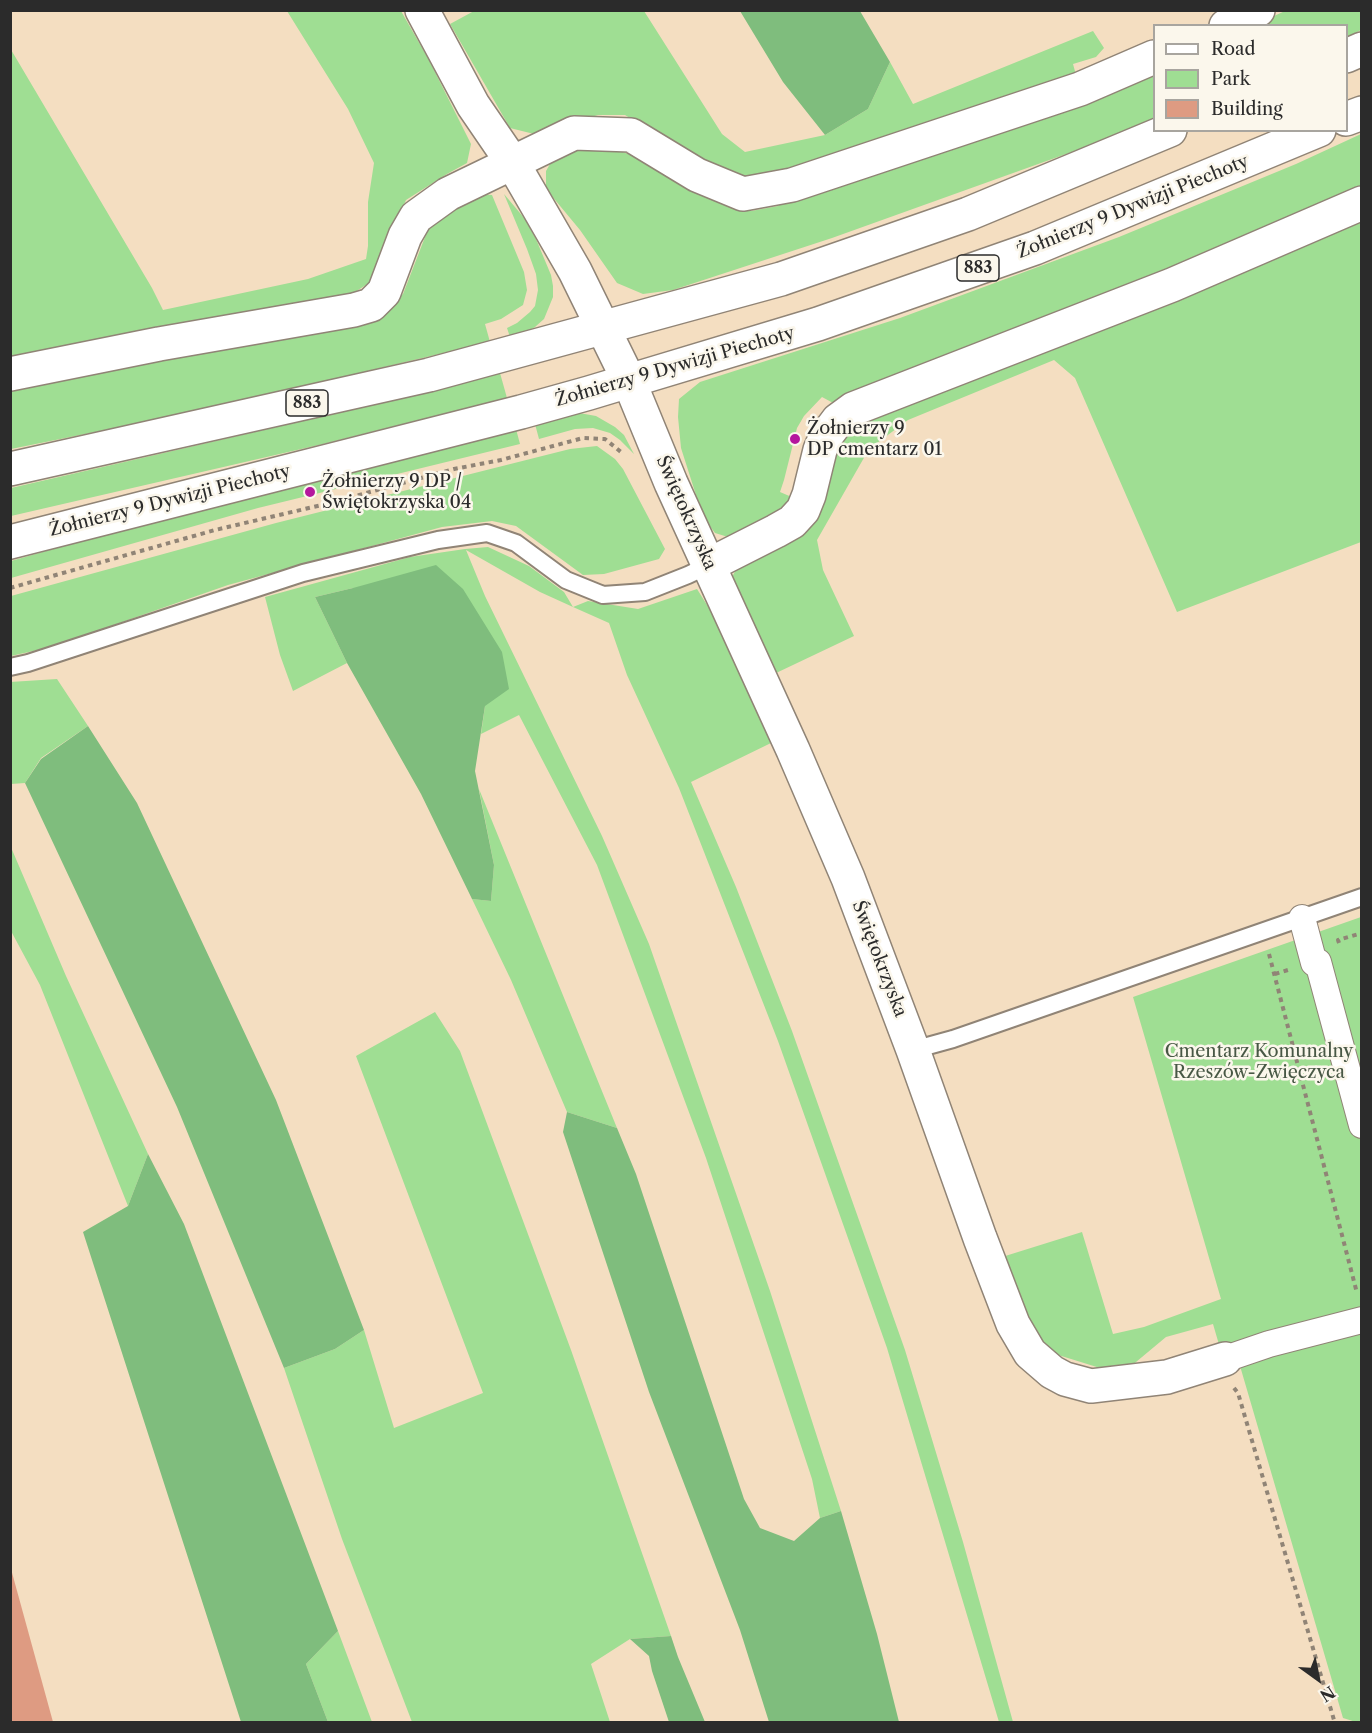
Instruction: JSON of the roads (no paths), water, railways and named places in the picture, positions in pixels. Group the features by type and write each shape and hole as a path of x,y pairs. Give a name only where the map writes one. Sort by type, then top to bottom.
{"main road":[{"path":"422,10 473,105 512,162 575,271 603,328"},
{"path":"1230,24 1258,10"},
{"path":"10,374 159,344 354,310 370,305 384,292 405,236 416,217 448,194 574,133 631,135 697,176 743,194 792,185 1069,93 1153,58"},
{"path":"1348,119 1362,113"},
{"name":"883","path":"10,469 429,375 792,275 968,214 1165,132"},
{"name":"Żołnierzy 9 Dywizji Piechoty","path":"10,542 521,412 818,324 1035,248 1314,132"},
{"path":"708,565 792,522 803,510 809,495 820,450 826,436 838,420 853,410 1172,285 1362,203"},
{"name":"Świętokrzyska","path":"603,328 629,381 671,483 793,750 848,878 913,1050 980,1238 1013,1324 1030,1353 1052,1372 1065,1379 1091,1386 1167,1377 1218,1361"}],"street":[{"path":"1302,918 1314,963 1318,962 1362,1125"},
{"path":"1218,1361 1360,1310"}],"lane":[{"path":"10,667 303,573 438,540 488,533 516,543 566,580 603,596 645,592 708,565"},
{"path":"913,1050 953,1039 1362,897"}],"place":[{"name":"Żołnierzy 9 DP cmentarz 01","path":"795,439"},
{"name":"Żołnierzy 9 DP / Świętokrzyska 04","path":"310,492"}],"park label":[{"name":"Cmentarz Komunalny Rzeszów-Zwięczyca","path":"1259,1062"}]}
